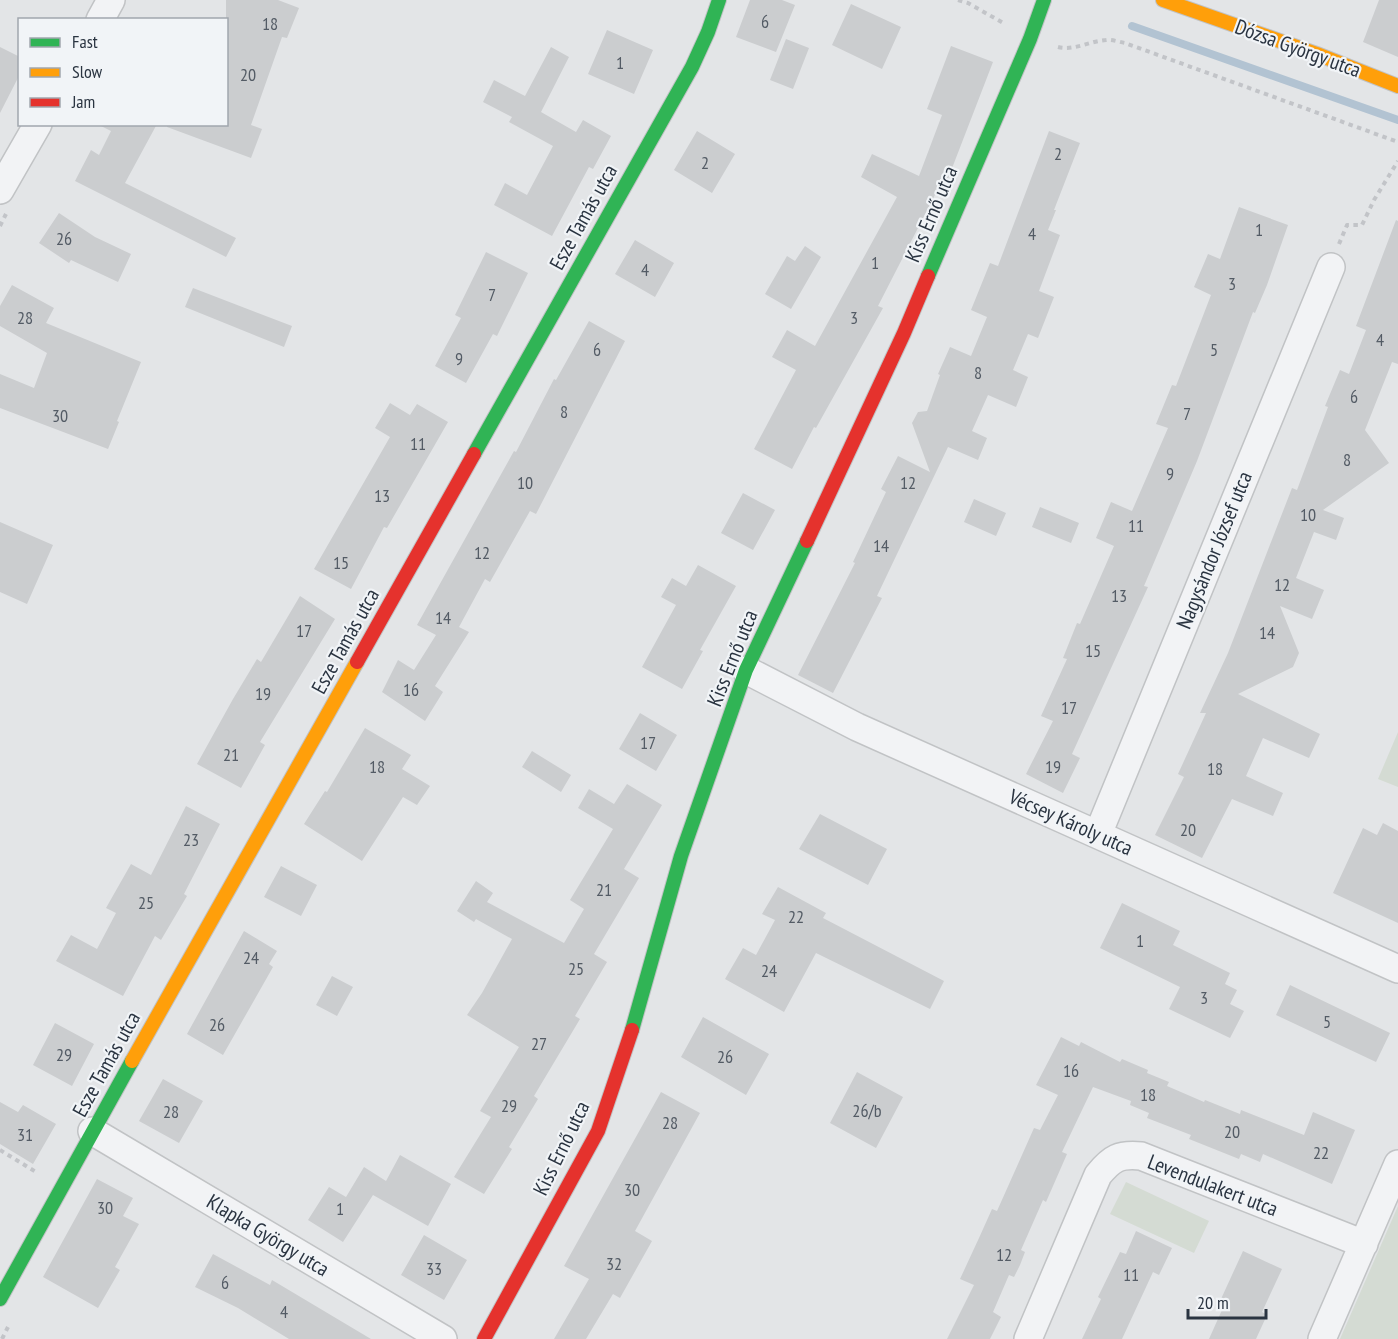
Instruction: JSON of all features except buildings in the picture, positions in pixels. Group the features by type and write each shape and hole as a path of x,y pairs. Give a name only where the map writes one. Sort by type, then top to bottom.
{"street":[{"path":"101,18 111,0"},
{"name":"Esze Tamás utca","path":"0,1299 92,1131 692,67 719,0"},
{"name":"Kiss Ernő utca","path":"484,1339 598,1131 633,1026 681,856 746,670 904,333 1030,39 1044,0"},
{"name":"Dózsa György utca","path":"1163,0 1317,54 1398,86"},
{"path":"0,190 37,126"},
{"name":"Nagysándor József utca","path":"1098,834 1331,267"},
{"name":"Vécsey Károly utca","path":"746,670 857,727 1398,969"},
{"name":"Klapka György utca","path":"92,1131 443,1339"},
{"name":"Levendulakert utca","path":"1028,1339 1098,1175 1109,1162 1124,1155 1141,1156 1364,1244"},
{"path":"1322,1339 1398,1164"}],"path":[{"path":"958,0 968,3 1030,39 1064,48 1084,46 1107,39 1125,43 1398,142"},
{"path":"1331,267 1347,225 1362,225 1398,161"},
{"path":"0,1150 45,1177"},
{"path":"2,1339 10,1323"}],"shaded area":[{"path":"1398,732 1398,787 1378,779"},
{"path":"1126,1182 1209,1221 1194,1253 1110,1214"},
{"path":"1398,1206 1398,1339 1340,1339"}],"waterway":[{"path":"1132,26 1398,120"}],"traffic: fast":[{"path":"474,454 692,67 719,0"},
{"path":"928,276 1030,39 1044,0"},
{"path":"632,1030 681,856 746,670 807,541"},
{"path":"0,1299 132,1061"}],"traffic: slow":[{"path":"1163,0 1317,54 1398,86"},
{"path":"132,1061 357,662"}],"traffic: jam":[{"path":"807,541 904,333 928,276"},
{"path":"357,662 474,454"},
{"path":"484,1339 598,1131 632,1030"}]}
